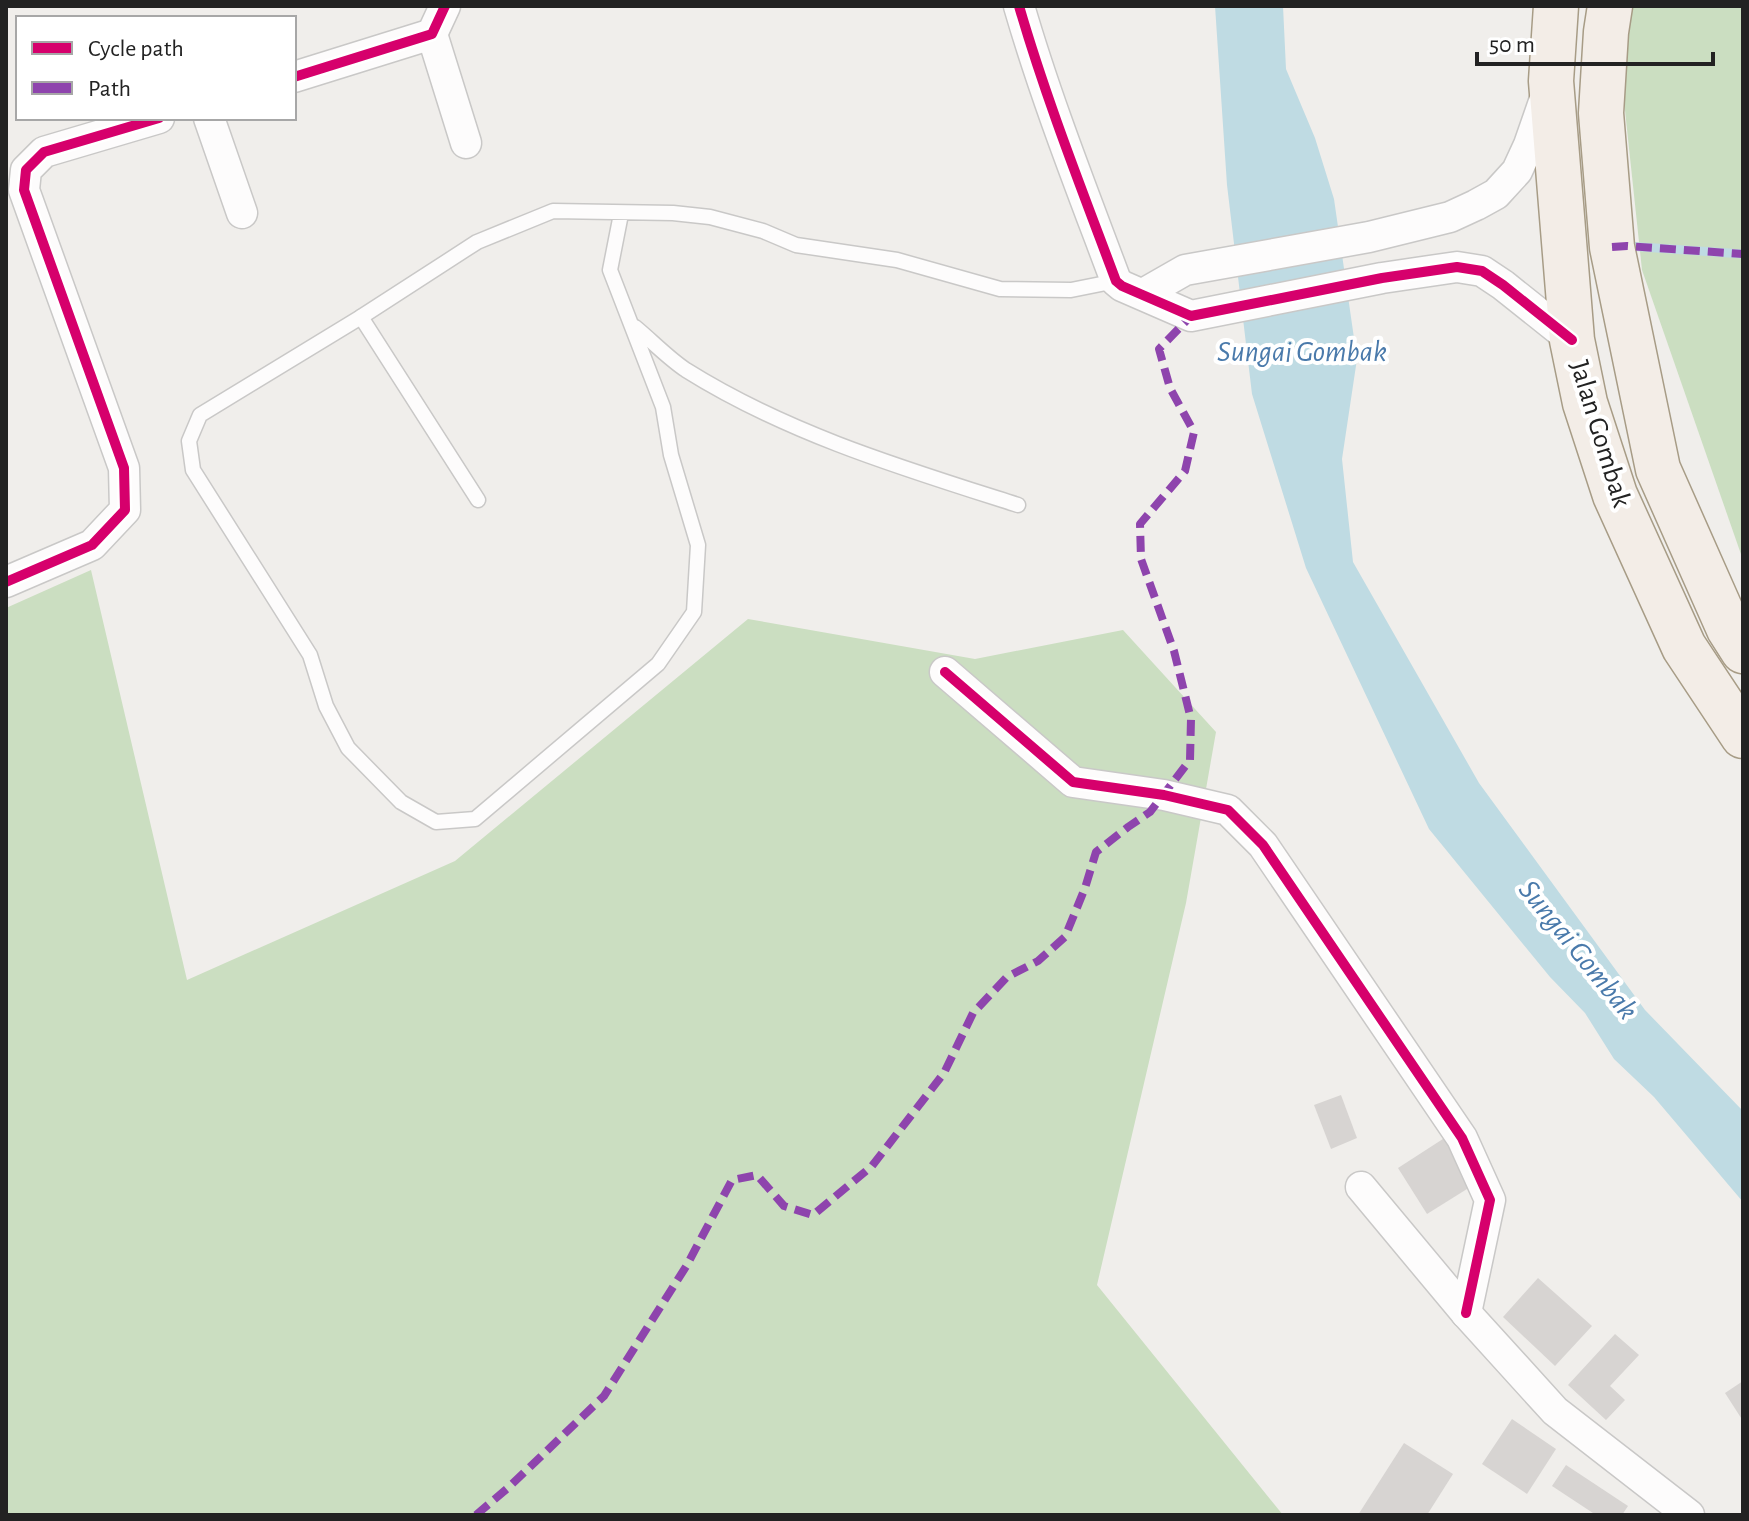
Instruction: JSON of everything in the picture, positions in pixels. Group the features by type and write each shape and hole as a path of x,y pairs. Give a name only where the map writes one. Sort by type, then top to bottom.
{"main road":[{"name":"Jalan Gombak","path":"1556,6 1551,81 1572,340 1585,403 1615,495 1684,647 1743,736"},
{"name":"Jalan Gombak","path":"1610,6 1601,113 1612,247 1658,469 1729,629 1743,651"}],"street":[{"path":"445,6 432,34 466,143"},
{"path":"1019,6 1033,55 1129,287 1191,316 1382,278 1457,267 1482,271 1572,340"},
{"path":"296,76 432,34"},
{"path":"1129,287 1185,270 1369,237 1450,217 1496,194 1517,171 1551,81"},
{"path":"11,571 92,545 125,510 124,468 24,190 26,170 44,152 152,120"},
{"path":"210,120 242,213"},
{"path":"945,672 1073,782 1164,795 1228,810 1263,845 1462,1138 1490,1200 1466,1313"},
{"path":"1361,1187 1466,1313 1555,1411 1689,1515"}],"lane":[{"path":"621,214 610,270 663,407 671,455 698,545 694,612 658,664 475,819 436,822 401,802 348,748 326,706 310,655 193,470 189,441 200,415 477,242 553,211 673,213 710,217 763,231 796,245 897,260 1000,289 1129,287"},
{"path":"361,317 478,500"},
{"path":"632,324 684,369 775,418 899,468 1018,505"}],"green space":[{"path":"1628,6 1743,6 1743,560 1642,270 1618,45"},
{"path":"91,570 187,980 455,861 748,619 975,659 1123,630 1216,732 1186,903 1097,1285 1283,1515 6,1515 6,608"}],"water":[{"name":"Sungai Gombak","path":"1215,6 1283,6 1286,69 1315,138 1334,199 1357,359 1342,459 1353,562 1479,783 1645,1010 1743,1111 1743,1202 1654,1097 1614,1059 1585,1013 1550,977 1429,829 1306,568 1252,394 1227,185"}],"building":[{"path":"1341,1095 1357,1138 1331,1149 1314,1105"},
{"path":"1446,1137 1475,1184 1427,1214 1398,1168"},
{"path":"1538,1278 1592,1326 1555,1366 1503,1317"},
{"path":"1615,1334 1639,1355 1610,1386 1625,1400 1606,1420 1568,1385"},
{"path":"1743,1381 1743,1421 1725,1393"},
{"path":"1512,1419 1556,1449 1527,1494 1482,1464"},
{"path":"1404,1443 1453,1474 1427,1515 1358,1515"},
{"path":"1566,1465 1628,1506 1622,1515 1596,1515 1552,1486"}],"waterway":[{"path":"1627,246 1743,254"}],"marked path":[{"path":"1612,247 1743,254"},
{"path":"476,1515 604,1396 687,1265 732,1180 757,1175 784,1206 813,1215 872,1166 944,1073 973,1013 1007,977 1038,961 1065,937 1096,852 1150,812 1190,760 1191,719 1174,651 1141,559 1140,524 1185,471 1194,432 1170,388 1159,349 1191,316"}],"cycle path":[{"path":"296,76 432,34 445,6"},
{"path":"1019,6 1065,144 1116,281 1122,286 1191,316 1382,278 1457,267 1482,271 1572,340"},
{"path":"6,582 92,545 125,510 124,468 24,190 26,170 44,152 152,120"},
{"path":"945,672 1073,782 1164,795 1228,810 1263,845 1462,1138 1490,1200 1466,1313"}]}
